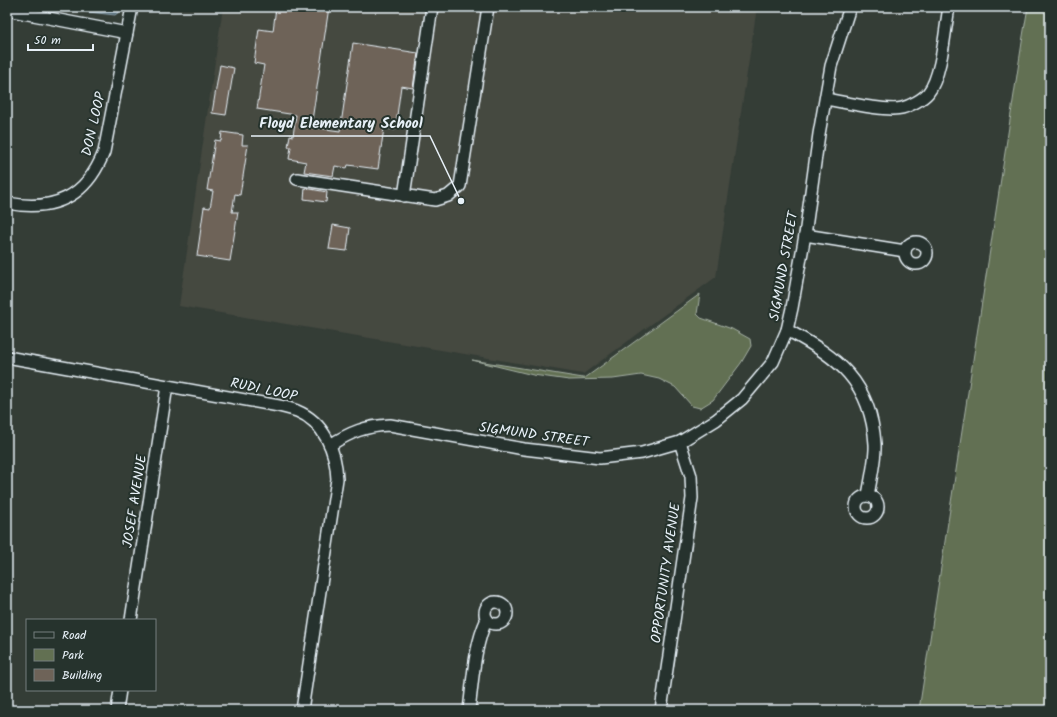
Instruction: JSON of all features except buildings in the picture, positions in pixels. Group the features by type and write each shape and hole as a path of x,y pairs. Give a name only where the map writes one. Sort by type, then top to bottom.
{"street":[{"name":"DON LOOP","path":"7,203 33,206 54,203 76,192 93,175 104,152 132,7"},
{"path":"404,196 432,7"},
{"path":"297,179 435,200 448,196 460,186 488,7"},
{"name":"SIGMUND STREET","path":"330,445 352,432 363,428 376,425 390,425 524,449 600,458 642,453 680,442 716,420 742,399 773,362 787,330 805,235 819,134 831,66 850,7"},
{"path":"826,99 883,108 901,108 928,93 938,72 949,7"},
{"path":"7,10 127,33"},
{"path":"805,235 905,251"},
{"path":"787,330 814,344 840,363 857,384 869,409 875,445 868,496"},
{"name":"RUDI LOOP","path":"7,357 279,406 298,411 319,427 330,445 336,466 337,478 302,710"},
{"name":"JOSEF AVENUE","path":"131,619 167,386"},
{"name":"OPPORTUNITY AVENUE","path":"661,710 692,498 691,476 680,442"},
{"path":"469,710 477,654 483,627 487,619"},
{"path":"117,710 120,691"}],"shaded area":[{"path":"223,7 757,7 716,277 583,374 179,306"}],"green space":[{"path":"1028,7 1050,7 1050,710 919,710 1023,36"},
{"path":"700,294 697,314 701,318 732,329 750,339 751,346 741,363 713,400 700,408 692,406 675,387 659,379 641,375 613,379 569,380 533,375 472,360 585,378"}],"water":[{"path":"44,7 124,7 115,15"}],"place":[{"name":"Floyd Elementary School","path":"461,201"}]}
